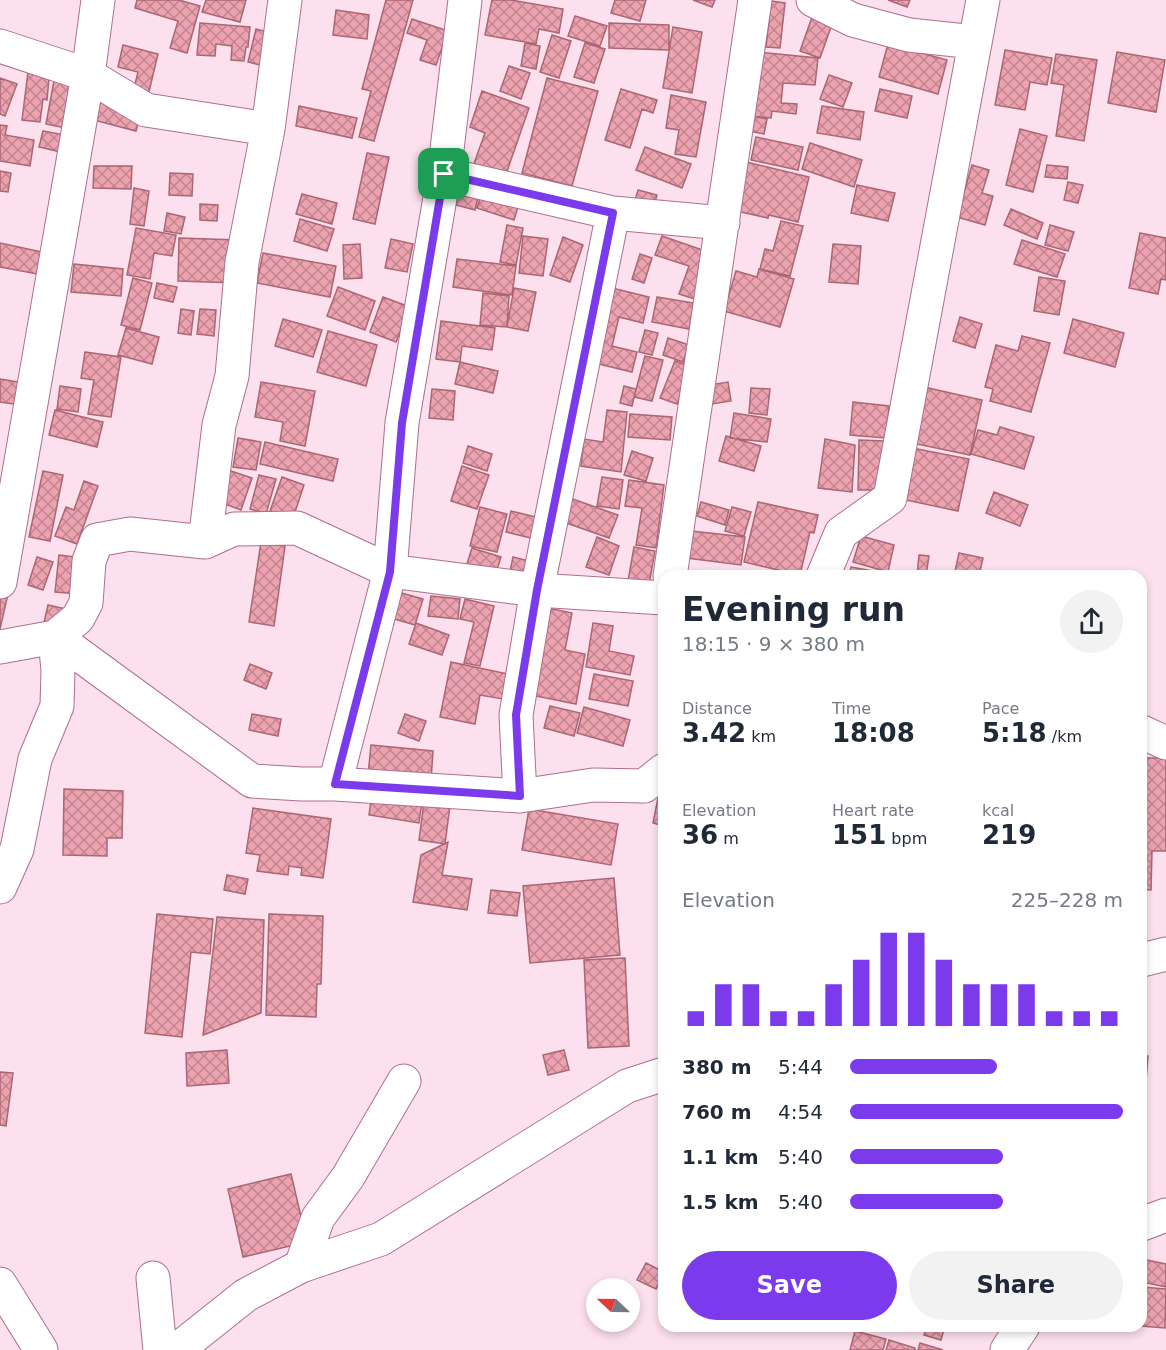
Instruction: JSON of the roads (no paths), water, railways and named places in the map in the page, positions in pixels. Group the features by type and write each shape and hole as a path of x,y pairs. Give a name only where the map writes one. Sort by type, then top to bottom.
{"street":[{"path":"0,582 88,75 98,0"},
{"path":"205,542 219,425 232,376 242,262 268,129 285,0"},
{"path":"335,784 390,572 402,423 444,174 465,0"},
{"path":"671,570 755,0"},
{"path":"813,0 853,20 909,35 975,42"},
{"path":"826,570 841,533 890,498 983,0"},
{"path":"0,46 88,75 146,110 268,129"},
{"path":"444,174 613,213 723,223"},
{"path":"520,796 516,715 537,590 613,213"},
{"path":"0,647 55,638 78,618 86,603 88,561 97,540 130,534 205,542 234,529 297,528 390,572 537,590 658,598"},
{"path":"55,638 252,781 520,796 592,785 644,786 658,775"},
{"path":"0,887 17,849 35,759 57,706 58,671 55,638"},
{"path":"1147,734 1166,743"},
{"path":"1147,959 1166,954"},
{"path":"177,1350 246,1295 301,1266 381,1239 627,1086 658,1076"},
{"path":"301,1266 318,1218 348,1177 404,1081"},
{"path":"1147,1222 1166,1215"},
{"path":"153,1278 160,1350"},
{"path":"0,1284 42,1350"},
{"path":"1007,1350 1019,1332"}]}
